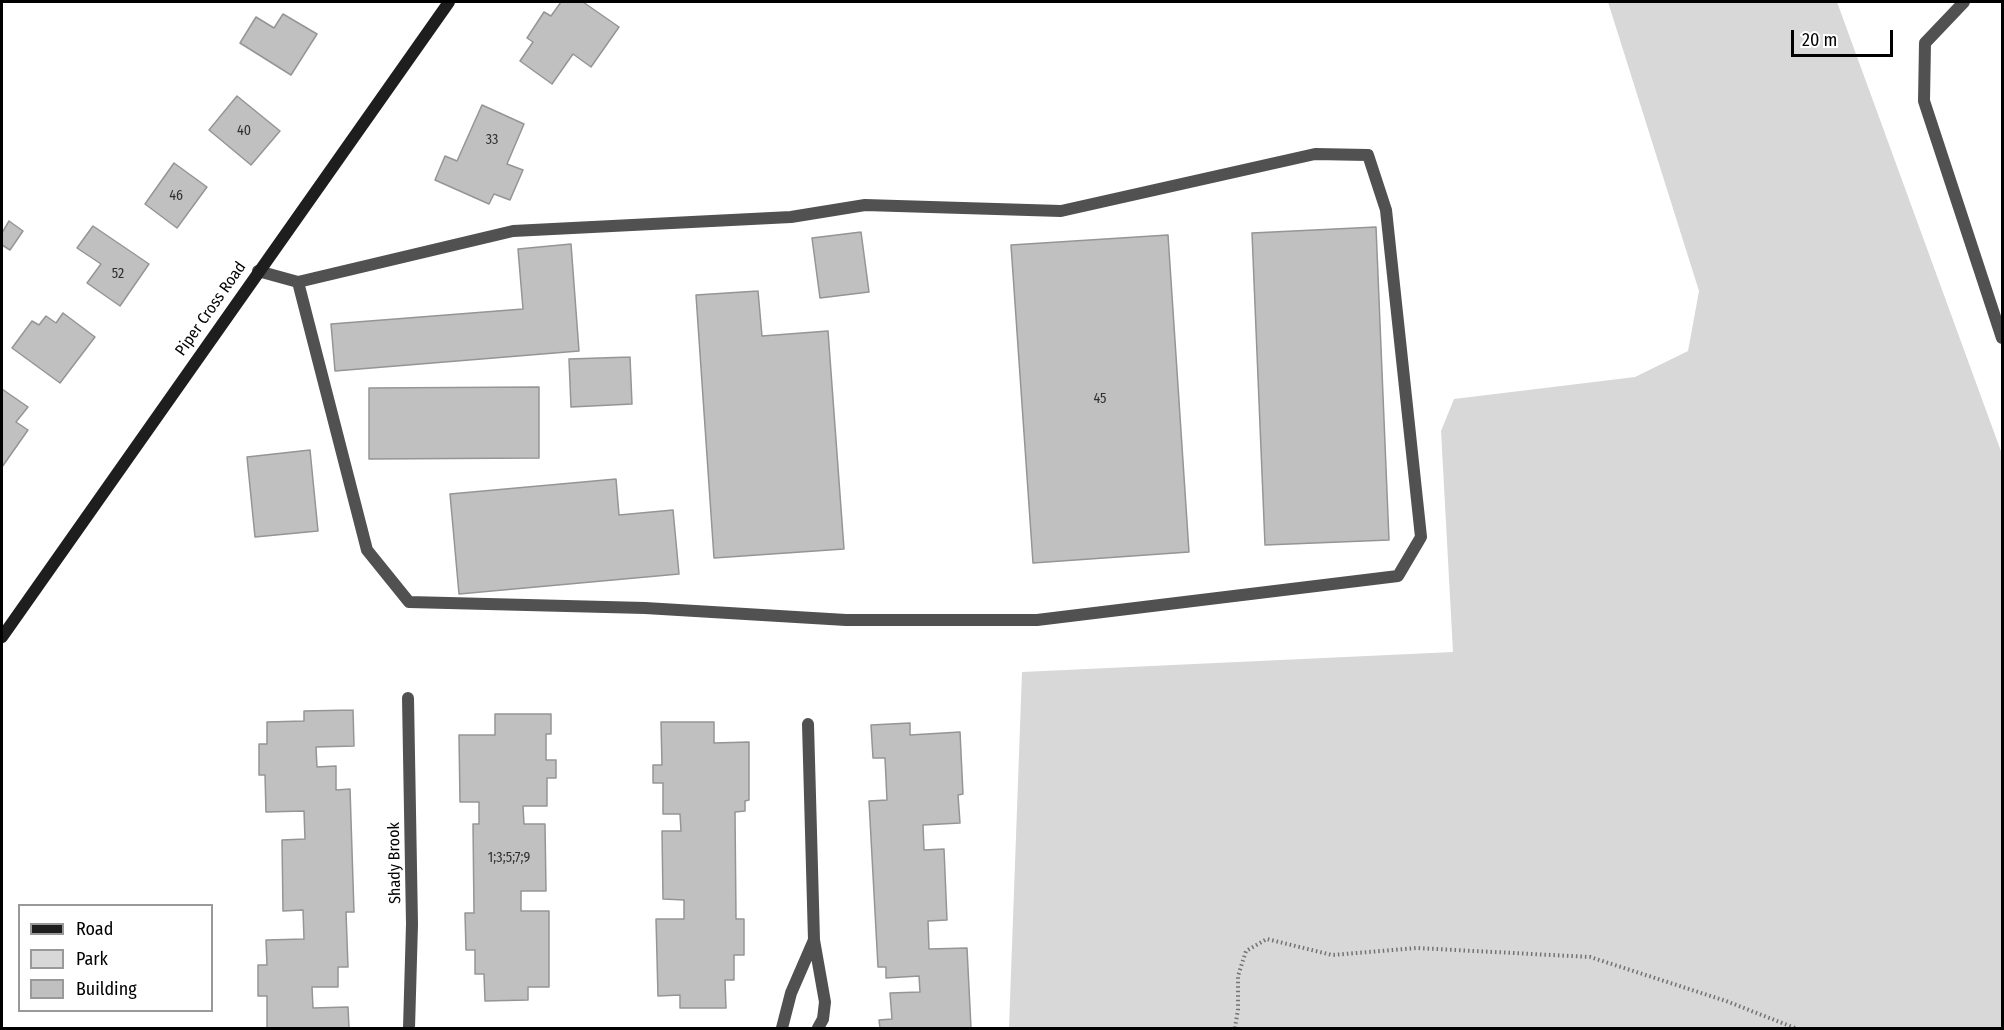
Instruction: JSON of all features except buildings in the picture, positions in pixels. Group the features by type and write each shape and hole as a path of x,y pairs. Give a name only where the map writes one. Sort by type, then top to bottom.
{"main road":[{"name":"Piper Cross Road","path":"2,637 449,2"}],"street":[{"path":"1964,2 1925,43 1924,100 2002,338"},
{"path":"258,271 298,282 513,231 791,217 866,205 1061,211 1315,154 1368,155 1386,210 1421,537 1398,576 1037,620 846,620 645,608 409,602 367,550 298,282"},
{"name":"Shady Brook","path":"408,698 412,914 409,1029"},
{"path":"808,724 814,940 825,1002 823,1019 818,1029"},
{"path":"782,1029 791,993 814,940"}],"path":[{"path":"1235,1029 1238,1009 1238,976 1246,951 1267,939 1332,956 1417,948 1590,957 1726,1001 1794,1029"}],"green space":[{"path":"1608,2 1837,2 2002,454 2002,1028 1009,1028 1022,672 1453,652 1441,431 1454,399 1635,377 1688,351 1699,291"}]}
